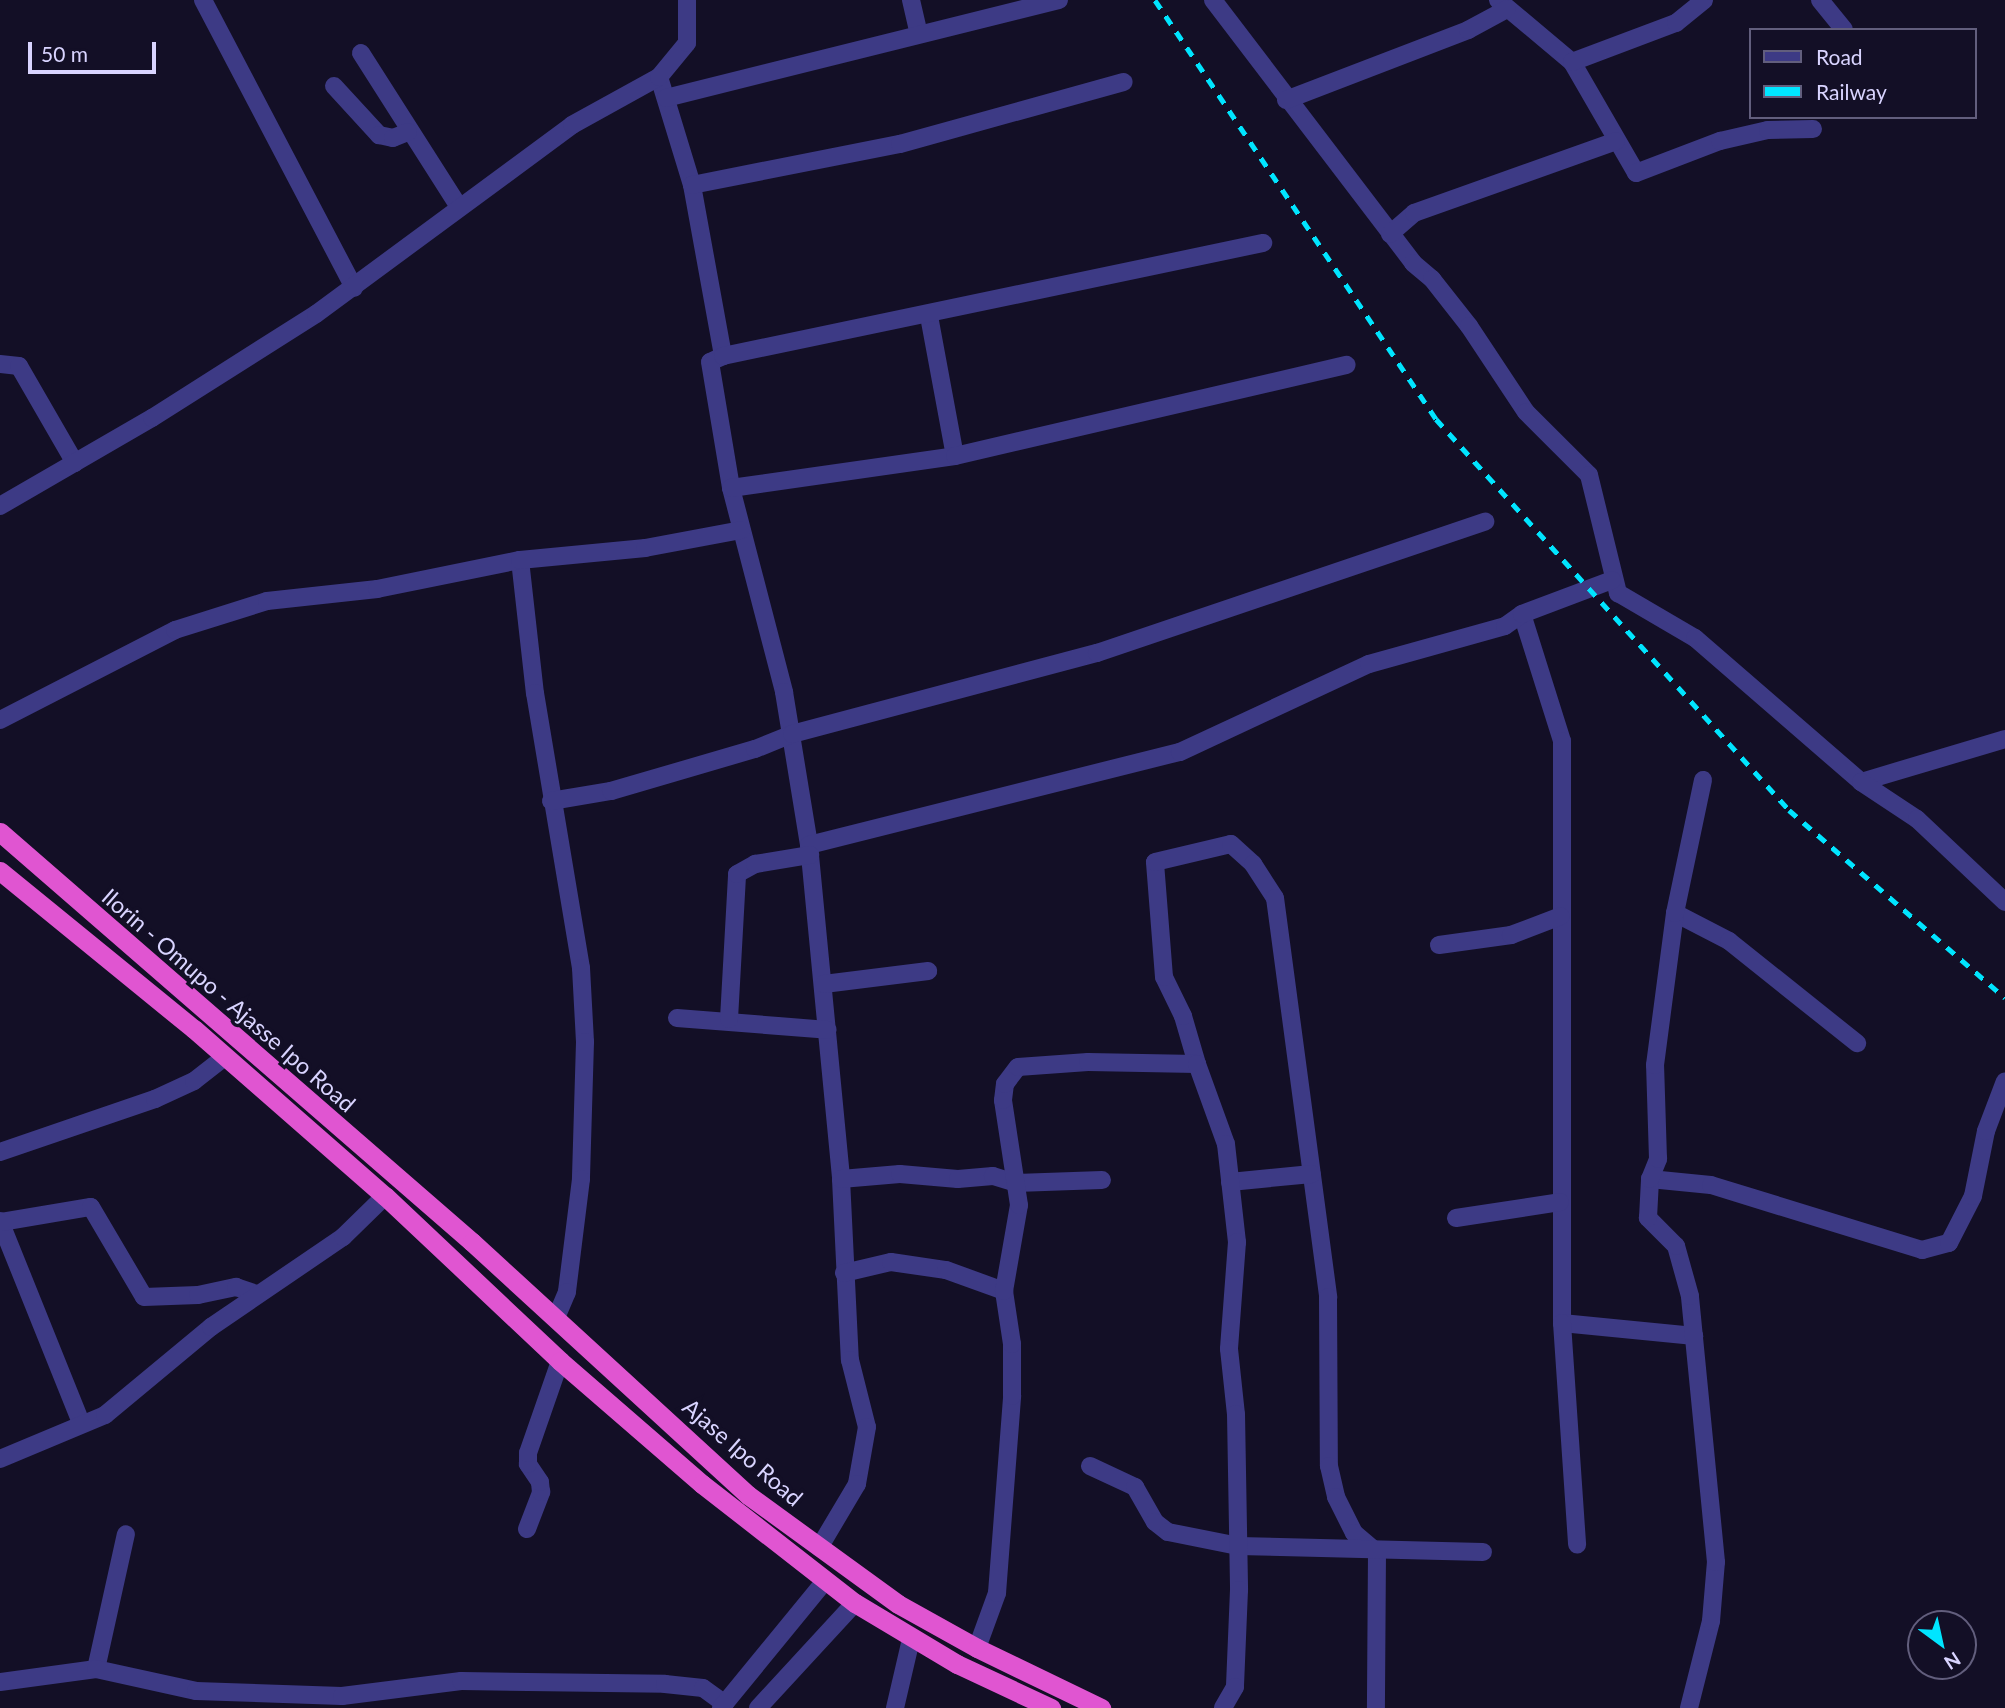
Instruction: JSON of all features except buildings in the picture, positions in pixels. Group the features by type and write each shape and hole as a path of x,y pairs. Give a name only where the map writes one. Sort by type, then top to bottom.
{"highway":[{"name":"Ilorin - Omupo - Ajasse Ipo Road","path":"0,832 426,1204"},
{"name":"Ilorin - Omupo - Ajasse Ipo Road","path":"0,871 225,1057 411,1218"},
{"name":"Ajase Ipo Road","path":"426,1204 556,1318 748,1495 898,1604 977,1648 1101,1708"},
{"name":"Ajase Ipo Road","path":"411,1218 560,1361 702,1484 825,1581 911,1639 1051,1708"}],"street":[{"path":"0,506 75,463 354,288 458,207 572,125 659,77 687,43 687,0"},
{"path":"911,0 919,34"},
{"path":"666,98 1059,0"},
{"path":"1213,0 1286,100 1390,234 1469,326 1526,412 1589,475 1612,580 1618,593 1695,638 1861,782 1917,819 2005,902"},
{"path":"1572,62 1664,28 1704,0"},
{"path":"1820,0 1842,28"},
{"path":"207,1 354,288"},
{"path":"1286,100 1468,30 1503,4 1572,62 1636,173 1720,141 1768,130 1813,129"},
{"path":"360,53 458,207"},
{"path":"659,77 692,185 723,356"},
{"path":"692,185 900,144 1124,82"},
{"path":"334,86 379,135 393,138 408,132"},
{"path":"1390,234 1414,214 1616,141"},
{"path":"819,1548 857,1484 866,1438 852,1374 844,1273 841,1179 809,850 792,734 731,488 710,362 723,356 929,316 1263,243"},
{"path":"929,316 955,456"},
{"path":"0,364 19,366 75,463"},
{"path":"731,488 955,456 1347,365"},
{"path":"551,801 611,791 704,765 792,734 1097,653 1485,522"},
{"path":"0,720 175,630 267,601 377,589 520,559 645,548 741,530"},
{"path":"520,559 551,801 581,968 586,1086 567,1292 556,1318"},
{"path":"729,1019 737,874 755,864 1180,752 1369,664 1505,626 1522,614 1612,580"},
{"path":"1522,614 1562,741 1562,1323 1577,1545"},
{"path":"1861,782 2005,739"},
{"path":"1689,1708 1711,1621 1716,1562 1690,1296 1676,1245 1648,1218 1650,1179 1658,1159 1655,1065 1675,913 1703,780"},
{"path":"1223,1708 1235,1687 1238,1546 1236,1414 1229,1349 1237,1242 1226,1144 1183,1016 1164,977 1155,862 1231,844 1253,864 1275,898 1328,1297 1329,1466 1336,1497 1354,1533 1377,1552 1376,1708"},
{"path":"1675,913 1729,941 1857,1043"},
{"path":"1439,946 1511,935 1561,916"},
{"path":"824,984 928,971"},
{"path":"677,1018 729,1019 828,1030"},
{"path":"0,1152 155,1099 194,1081 225,1057"},
{"path":"977,1648 997,1593 1005,1500 1012,1343 1004,1291 1019,1205 1003,1100 1005,1084 1018,1067 1088,1062 1197,1064"},
{"path":"1650,1179 1711,1185 1922,1250 1949,1243 1973,1196 1986,1131 2005,1081"},
{"path":"841,1179 900,1174 958,1179 993,1176 1016,1183 1102,1180"},
{"path":"1230,1182 1312,1174"},
{"path":"0,1458 105,1415 131,1396 185,1347 256,1294 343,1237 385,1196"},
{"path":"1456,1218 1560,1202"},
{"path":"81,1423 1,1222 91,1207 144,1297 198,1295 236,1287 256,1294"},
{"path":"844,1273 891,1262 946,1270 1004,1291"},
{"path":"1562,1323 1694,1336"},
{"path":"527,1530 541,1492 540,1482 528,1464 528,1452 560,1361"},
{"path":"1090,1466 1135,1487 1155,1522 1168,1532 1238,1546 1371,1546 1483,1552"},
{"path":"96,1669 126,1534"},
{"path":"0,1682 96,1669 196,1691 276,1695 342,1696 461,1681 665,1684 703,1688 723,1706 825,1581"},
{"path":"758,1708 855,1603"},
{"path":"895,1708 911,1639"}],"railway":[{"path":"1155,0 1436,419 1789,810 2005,998"}]}
